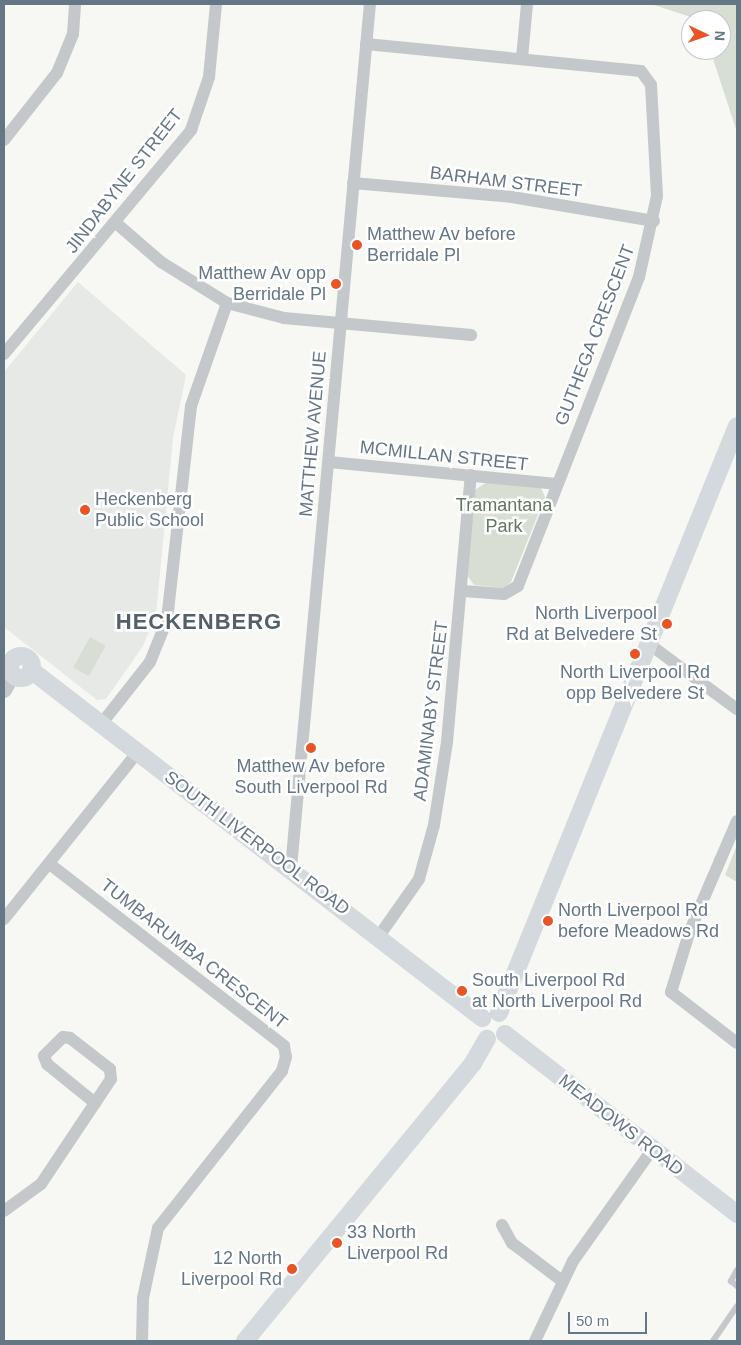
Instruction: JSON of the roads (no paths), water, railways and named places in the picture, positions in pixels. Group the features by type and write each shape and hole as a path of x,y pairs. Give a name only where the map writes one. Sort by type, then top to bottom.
{"main road":[{"path":"499,1013 737,426"},
{"name":"SOUTH LIVERPOOL ROAD","path":"11,660 30,660 31,670 291,868 482,1018"},
{"path":"499,1013 507,1023 505,1034 497,1040 487,1039 480,1031 482,1018 499,1013"},
{"name":"MEADOWS ROAD","path":"505,1034 652,1150 737,1214"},
{"path":"245,1341 473,1063 487,1039"}],"street":[{"path":"4,140 57,73 73,34 75,4"},
{"name":"JINDABYNE STREET","path":"4,354 116,223 191,130 202,105 216,4"},
{"name":"MATTHEW AVENUE","path":"291,868 370,4"},
{"path":"522,58 528,4"},
{"name":"GUTHEGA CRESCENT","path":"366,44 522,58 648,75 656,166 654,221 639,278 556,484 518,586 504,594 463,592"},
{"name":"BARHAM STREET","path":"353,183 512,197 654,221"},
{"path":"116,223 161,262 227,303 284,318 471,335"},
{"path":"102,723 150,662 167,620 193,394 227,303"},
{"name":"MCMILLAN STREET","path":"329,462 556,484"},
{"name":"ADAMINABY STREET","path":"379,936 411,894 426,859 443,776 463,592 471,475"},
{"path":"650,644 737,709"},
{"path":"4,690 11,660"},
{"path":"4,919 51,865 138,752"},
{"path":"737,821 690,930 672,992 737,1043"},
{"name":"TUMBARUMBA CRESCENT","path":"51,865 284,1046 286,1057 282,1071 158,1228 143,1298 142,1341"},
{"path":"4,1211 42,1184 111,1079 110,1068 70,1038 63,1037 44,1056 47,1064 95,1103"},
{"path":"535,1341 562,1281 652,1150"},
{"path":"502,1225 512,1243 562,1281"}],"lane":[{"path":"737,1270 731,1281 737,1286"},
{"path":"713,1341 737,1306"}],"place":[{"name":"Matthew Av before Berridale Pl","path":"357,245"},
{"name":"Matthew Av opp Berridale Pl","path":"336,284"},
{"name":"Heckenberg Public School","path":"85,510"},
{"name":"North Liverpool Rd at Belvedere St","path":"667,624"},
{"name":"North Liverpool Rd opp Belvedere St","path":"635,654"},
{"name":"Matthew Av before South Liverpool Rd","path":"311,748"},
{"name":"North Liverpool Rd before Meadows Rd","path":"548,921"},
{"name":"South Liverpool Rd at North Liverpool Rd","path":"462,991"},
{"name":"33 North Liverpool Rd","path":"337,1243"},
{"name":"12 North Liverpool Rd","path":"292,1269"}],"district":[{"name":"HECKENBERG","path":"199,622"}],"park label":[{"name":"Tramantana Park","path":"504,516"}]}
